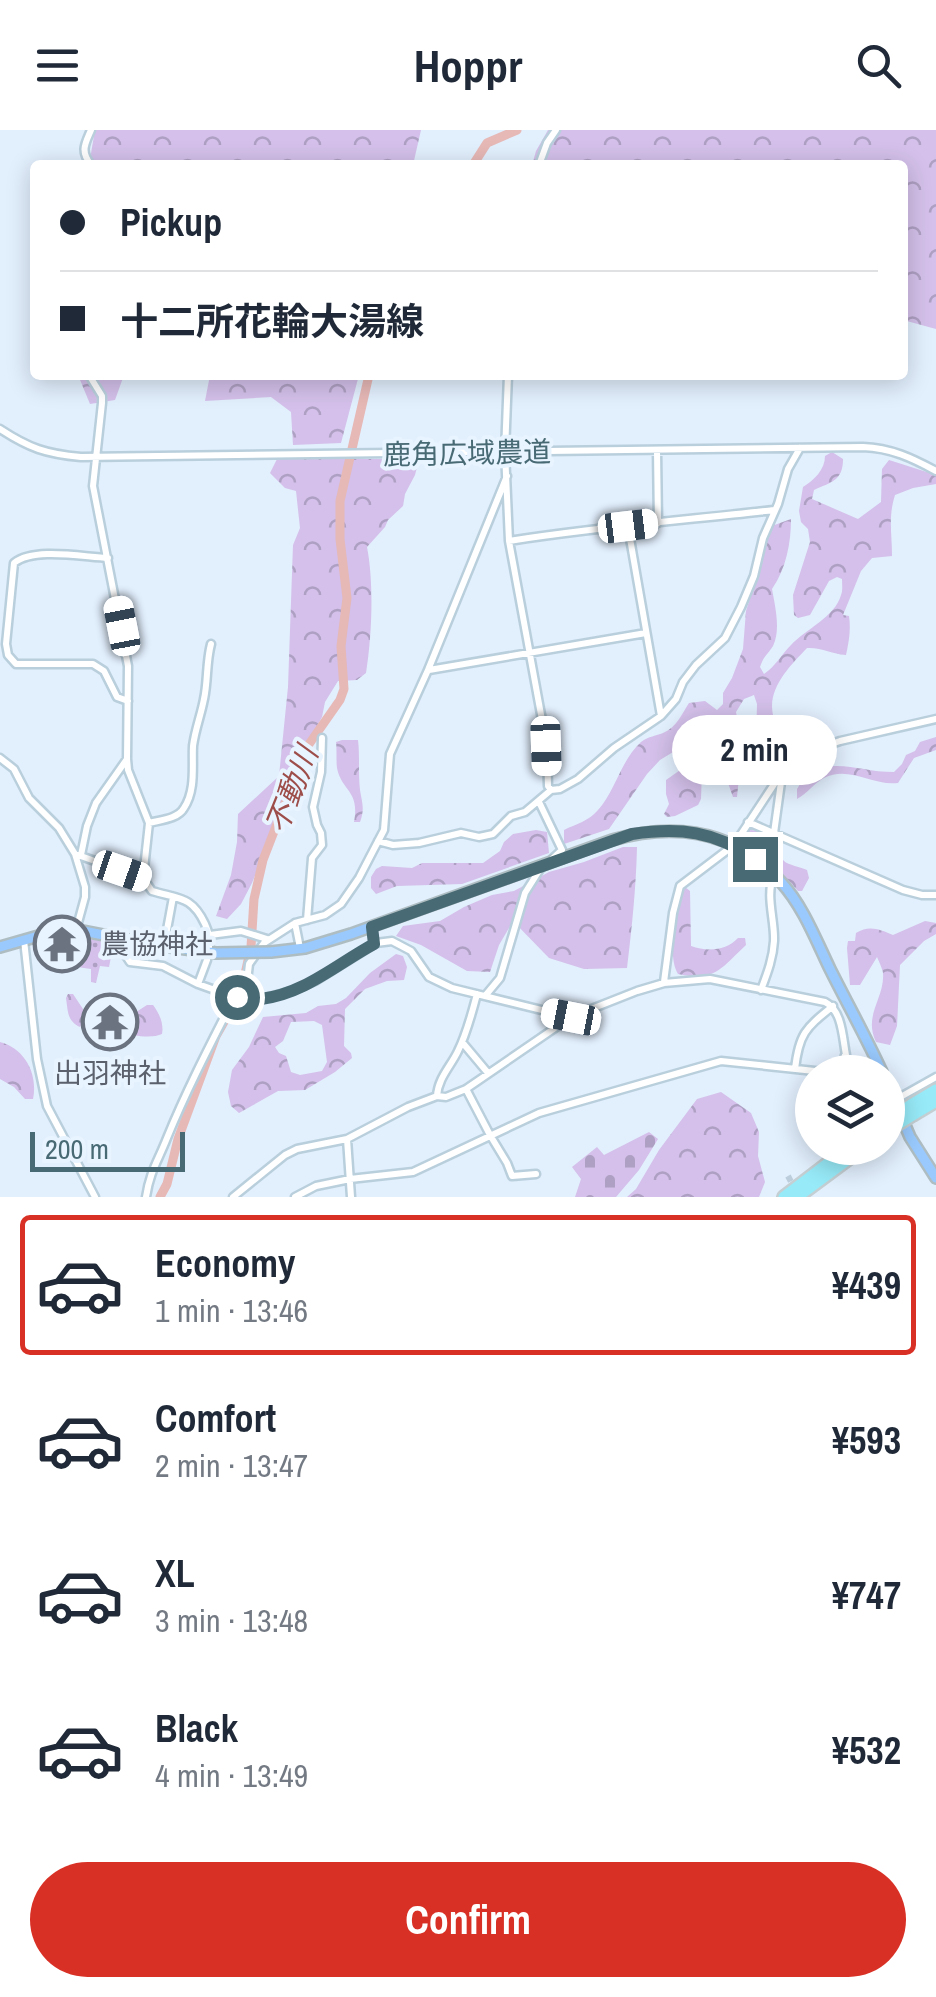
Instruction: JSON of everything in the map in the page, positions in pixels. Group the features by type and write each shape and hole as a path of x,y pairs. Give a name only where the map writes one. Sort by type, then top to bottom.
{"highway":[{"path":"905,1114 936,1090"},
{"path":"912,1110 936,1100"},
{"path":"784,1197 826,1165"},
{"path":"797,1197 840,1165"}],"main road":[{"path":"0,947 56,930 76,930 210,953 301,949 612,840 650,832 697,832 734,844 783,883 873,1055"},
{"path":"905,1126 935,1175"}],"street":[{"path":"87,160 84,145 91,130"},
{"path":"540,160 556,130"},
{"path":"92,380 102,396 93,486 128,666 126,758 148,822 143,878"},
{"path":"508,380 505,452 509,541 551,790"},
{"name":"鹿角広域農道","path":"0,429 25,446 52,455 882,448 936,472"},
{"path":"378,841 393,845 461,833 479,838 493,834 511,816 525,812 551,790 560,790 578,780 614,748 661,716 676,699 682,682 724,638 754,576 788,468 800,448"},
{"path":"656,451 658,523"},
{"path":"146,1197 153,1166 214,1034 240,997 250,964 267,940 295,922 324,915 341,904 384,830 390,754 507,476"},
{"path":"509,541 586,528 774,510"},
{"path":"628,526 661,716"},
{"path":"108,558 34,554 20,558 14,563 3,641 16,664 93,664 104,671 118,697 128,702"},
{"path":"428,670 646,633"},
{"path":"148,822 178,815 187,802 211,644"},
{"path":"664,983 680,886 734,844 783,770 800,756 823,746 936,719"},
{"path":"306,920 312,858 322,845 322,832 312,808 321,772 322,738"},
{"path":"0,758 14,769 29,798 78,854 85,897 76,930"},
{"path":"78,854 96,803 126,758"},
{"path":"774,833 783,770"},
{"path":"437,1096 437,1086 462,1042 481,995 500,978 526,892 543,866 562,850 539,802"},
{"path":"748,822 903,890 936,894"},
{"path":"78,854 143,878 152,892 188,900 196,906 210,935 210,953 198,984"},
{"path":"761,990 772,962 770,886 774,875"},
{"path":"164,946 173,897"},
{"path":"295,922 301,949"},
{"path":"372,927 374,944"},
{"path":"210,935 234,930 267,940"},
{"path":"24,940 36,1059 48,1106 95,1197"},
{"path":"126,940 124,953 130,962 164,966 198,984 257,1000 315,981 374,944 392,940 411,952 429,977 452,988 571,1017"},
{"path":"233,1197 297,1149 347,1139 408,1108 437,1096 446,1098 571,1017 664,983 710,980 816,999 833,1006 838,1014 845,1054"},
{"path":"797,1055 804,1033 833,1006"},
{"path":"462,1042 488,1073"},
{"path":"295,1197 316,1186 413,1172 540,1114 721,1062 795,1069"},
{"path":"905,1094 936,1077"},
{"path":"466,1088 512,1176 536,1174"},
{"path":"347,1139 351,1197"}],"green space":[{"path":"95,130 421,130 414,160 90,160"},
{"path":"548,130 936,130 936,329 908,321 908,160 533,160"},
{"path":"80,380 122,380 115,400 90,404"},
{"path":"209,380 358,380 341,443 293,445 291,412 271,397 205,401"},
{"path":"832,452 843,459 841,472 835,480 814,490 812,499 858,519 881,502 882,469 889,460 936,475 936,484 895,495 892,556 872,558 861,571 843,615 849,616 850,621 846,655 807,648 781,678 772,705 773,715 780,718 783,729 778,736 780,762 765,771 756,740 754,695 744,699 736,712 742,748 737,797 733,797 728,783 731,757 714,756 702,770 698,805 675,816 664,814 669,804 666,780 683,768 691,754 694,738 688,736 647,774 609,829 564,844 564,830 598,810 641,742 672,727 689,703 705,701 717,710 723,704 723,693 743,649 746,611 769,527 791,519 787,556 772,589 777,633 760,667 764,674 838,603 842,579 837,577 829,581 810,615 794,615 793,595 810,542 799,511 803,487 818,474 825,456"},
{"path":"277,459 419,459 403,506 367,547 371,610 366,673 357,680 338,681 325,702 252,883 227,919 216,916 231,875 238,814 279,776 288,687 293,545 300,528 296,491 285,488 270,473"},
{"path":"936,737 936,750 914,758 898,783 833,775 820,780 797,799 797,789 808,771 841,766 894,772 920,742"},
{"path":"358,740 363,810 360,822 354,822 355,803 337,768 336,742"},
{"path":"751,830 771,836 784,861 807,870 809,878 802,891 743,843 742,835"},
{"path":"547,832 549,853 462,884 397,886 376,894 371,888 371,877 382,866 483,863 500,851 513,834"},
{"path":"623,847 637,847 627,968 584,969 549,958 513,921 490,972 467,971 396,936 403,926 440,921 492,895 514,891 549,872"},
{"path":"685,887 690,891 691,946 716,949 745,938 746,945 710,974 678,974 675,965 674,931"},
{"path":"925,921 936,923 936,934 900,965 897,1026 890,1045 876,1042 872,1023 883,972 877,957 860,985 850,985 848,941 855,941 856,933 865,929 893,935"},
{"path":"69,935 114,942 109,967 100,966 96,983 91,982 91,969 65,960"},
{"path":"396,954 403,956 407,967 404,980 365,989 345,1009 344,1046 352,1058 305,1090 278,1091 239,1113 231,1106 228,1092 232,1070 249,1047 263,1017 306,1013 318,1006 336,1004","holes":["314,1021 322,1025 327,1062 322,1071 300,1075 291,1072 286,1056 275,1047 283,1041 291,1022"]},
{"path":"68,994 73,994 83,1009 80,1027 69,1015"},
{"path":"153,1005 159,1015 162,1034 129,1034 99,1021 108,1016 130,1016"},
{"path":"0,1042 17,1050 28,1064 34,1081 33,1099 25,1099 0,1079"},
{"path":"721,1092 751,1113 759,1132 758,1156 765,1182 759,1197 627,1197 697,1099"},
{"path":"649,1132 658,1139 616,1197 575,1197 581,1179 572,1167 597,1147 604,1155"}],"waterway":[{"name":"不動川","path":"476,160 487,143 517,130"},
{"name":"不動川","path":"160,1197 216,1036 241,992 263,860 307,747 344,689 341,646 347,598 340,501 368,380"}],"tunnel":[{"path":"788,1176 796,1191"}],"place":[{"name":"農協神社","path":"62,944"},
{"name":"出羽神社","path":"110,1022"}],"route":[{"path":"237,997 257,1000 315,981 374,944 372,927 632,834 697,832 734,844 755,859"}]}
